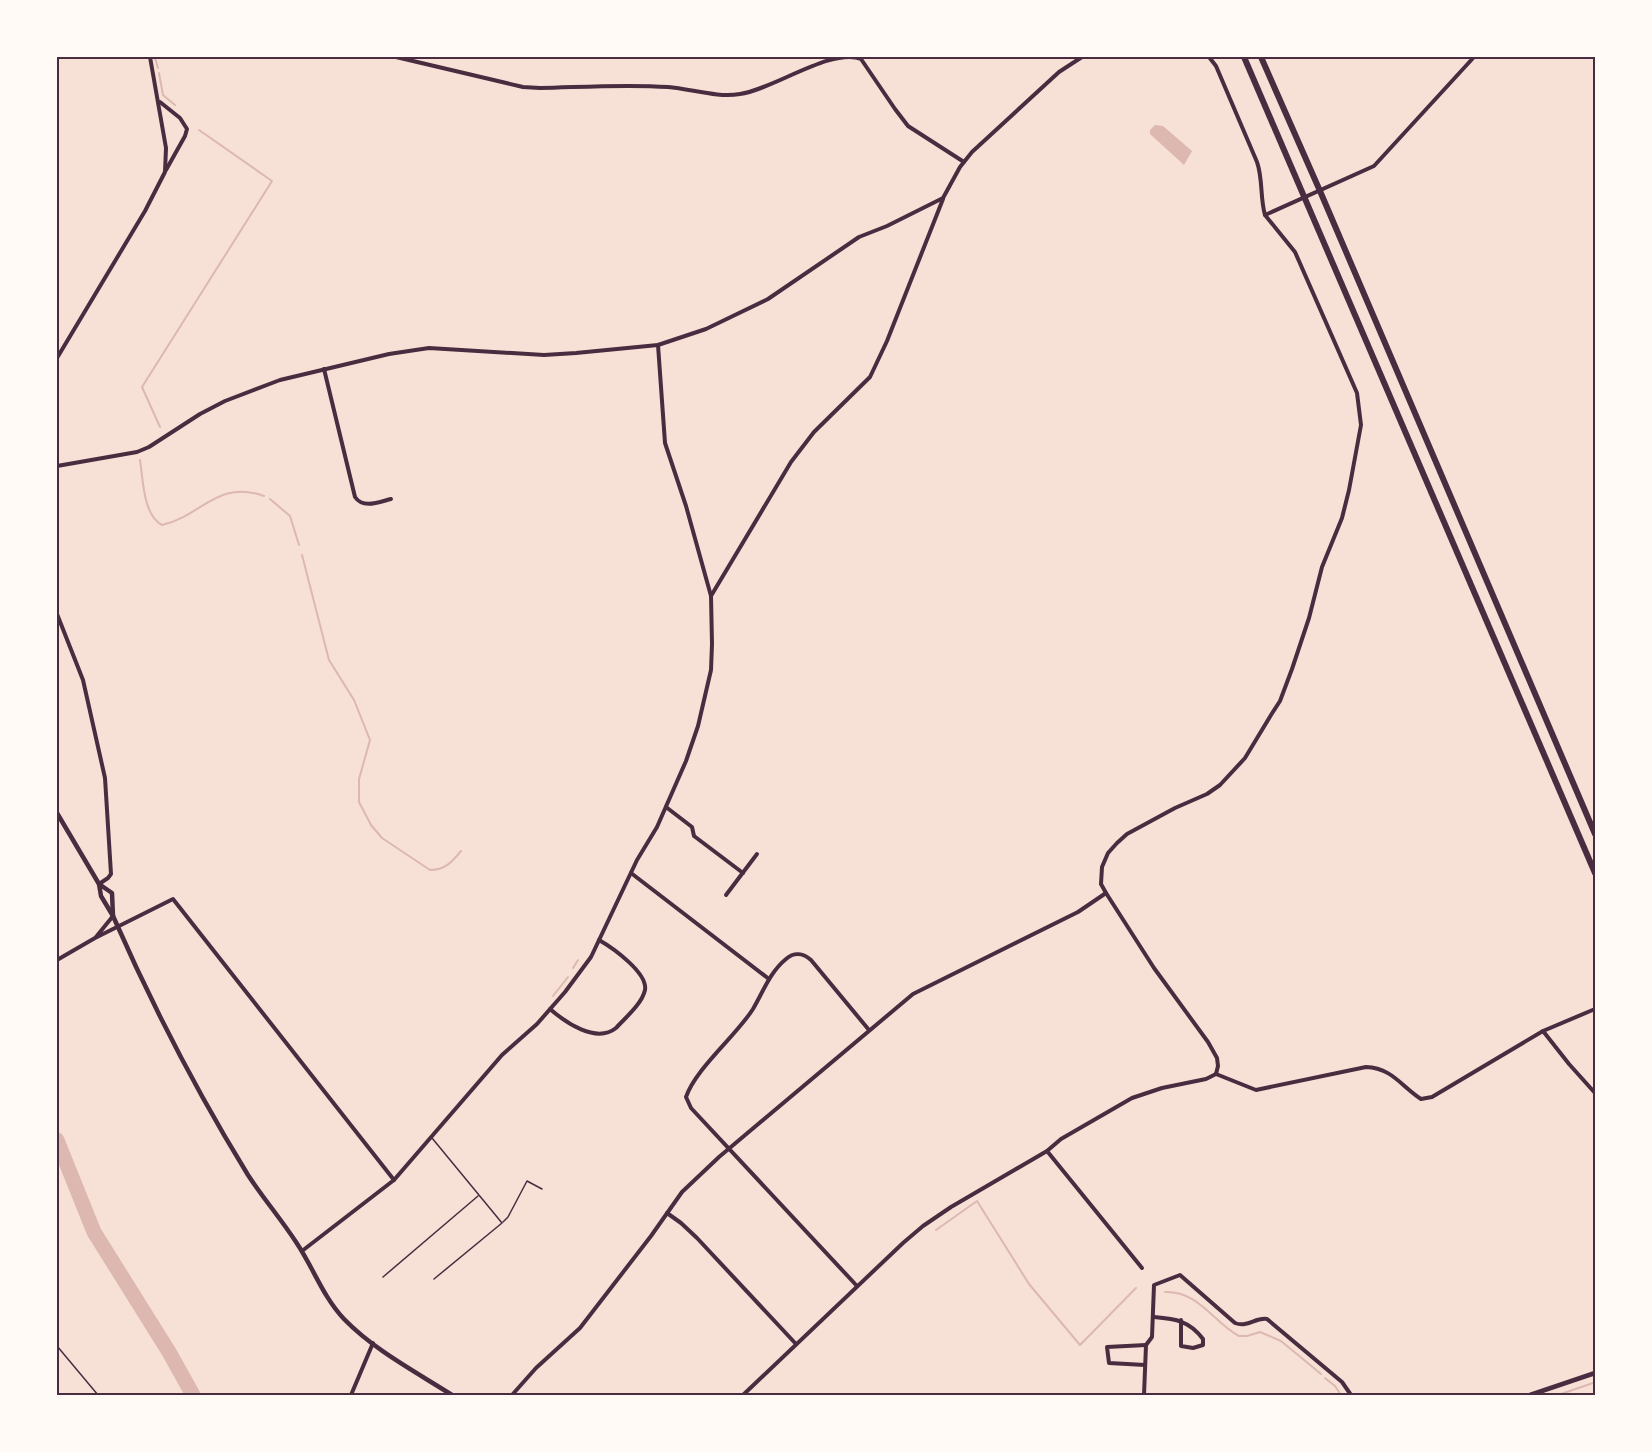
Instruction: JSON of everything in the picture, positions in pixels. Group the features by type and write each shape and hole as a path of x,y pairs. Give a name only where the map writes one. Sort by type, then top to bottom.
{"highway":[{"path":"1244,57 1595,873"},
{"path":"1261,57 1595,834"}],"street":[{"path":"150,57 160,102 167,155 164,174"},
{"path":"396,57 523,87 649,86 740,94 819,64 856,57 861,60 908,126 964,162"},
{"path":"711,596 790,462 814,432 870,378 887,341 943,198 964,162 1059,72 1082,57"},
{"path":"1209,57 1216,66 1257,162 1261,174 1265,215 1295,252 1357,393 1361,425 1342,518 1322,567 1296,658 1280,701 1272,715 1245,758 1220,785 1207,794 1174,808 1127,834 1107,853 1102,867 1101,884 1154,968 1208,1042 1217,1058 1216,1074"},
{"path":"1265,215 1374,166 1474,57"},
{"path":"57,358 145,211 181,145 187,129 180,118 160,102"},
{"path":"57,466 137,452 225,401 280,380 389,354 429,348 544,355 658,345 730,319 768,299 859,237 887,226 943,198"},
{"path":"302,1251 394,1180 491,1066 550,1009 578,975 591,957 666,807 686,761 711,670 711,596 686,506 665,443 658,345"},
{"path":"324,369 356,496 361,503 368,504 391,499"},
{"path":"57,614 83,680 105,778 111,874 99,884"},
{"path":"666,807 692,827 694,836 743,873"},
{"path":"57,813 99,884 101,897 113,916 173,1043 202,1096 249,1176 302,1251 337,1310 373,1343 452,1395"},
{"path":"726,895 757,854"},
{"path":"631,873 769,979"},
{"path":"95,938 113,916 112,893 99,884"},
{"path":"512,1395 536,1368 580,1328 682,1192 869,1030 913,994 1078,912 1106,893"},
{"path":"57,960 173,899 394,1180"},
{"path":"550,1009 579,1030 605,1032 616,1028 642,996 645,989 639,972 599,940"},
{"path":"857,1286 691,1108 686,1096 695,1081 752,1011 769,979 786,959 799,954 805,956 869,1030"},
{"path":"743,1395 923,1226 1131,1098 1162,1088 1206,1079 1216,1074 1256,1090 1365,1067 1374,1067 1392,1075 1421,1099 1432,1097 1544,1031 1595,1009"},
{"path":"1544,1031 1595,1093"},
{"path":"1047,1151 1142,1268"},
{"path":"667,1213 681,1222 697,1238 796,1344"},
{"path":"1144,1395 1146,1346 1152,1337 1154,1285 1180,1275 1234,1323 1241,1326 1249,1325 1259,1318 1267,1319 1342,1382 1351,1395"},
{"path":"1153,1317 1181,1320 1200,1335 1203,1345 1193,1348 1181,1346 1181,1320"},
{"path":"351,1395 373,1343"},
{"path":"1145,1365 1109,1364 1107,1347 1146,1346"},
{"path":"1530,1395 1595,1373"}],"lane":[{"path":"432,1138 502,1223"},
{"path":"434,1279 508,1217 527,1181 542,1189"},
{"path":"382,1276 479,1195"}],"path":[{"path":"57,1347 99,1395"}],"shaded area":[{"path":"1155,125 1163,126 1192,151 1184,165 1150,134 1150,130"}],"waterway":[{"path":"155,58 158,68"},
{"path":"159,73 163,95 175,105"},
{"path":"160,427 142,387 272,181 199,130"},
{"path":"140,460 147,505 162,525 222,495 248,492 264,496"},
{"path":"270,499 290,516 299,545"},
{"path":"302,555 329,660 354,700 370,740 359,779 359,802 371,825 382,838 430,870 448,865 461,851"},
{"path":"573,968 578,960"},
{"path":"553,996 568,977"},
{"path":"57,1140 94,1232 169,1352 193,1395"},
{"path":"936,1230 977,1201 1029,1284 1080,1345 1136,1288"},
{"path":"1165,1292 1187,1296 1239,1336 1260,1332 1281,1341 1321,1374"},
{"path":"1325,1378 1341,1395"},
{"path":"1558,1395 1593,1383"}]}
